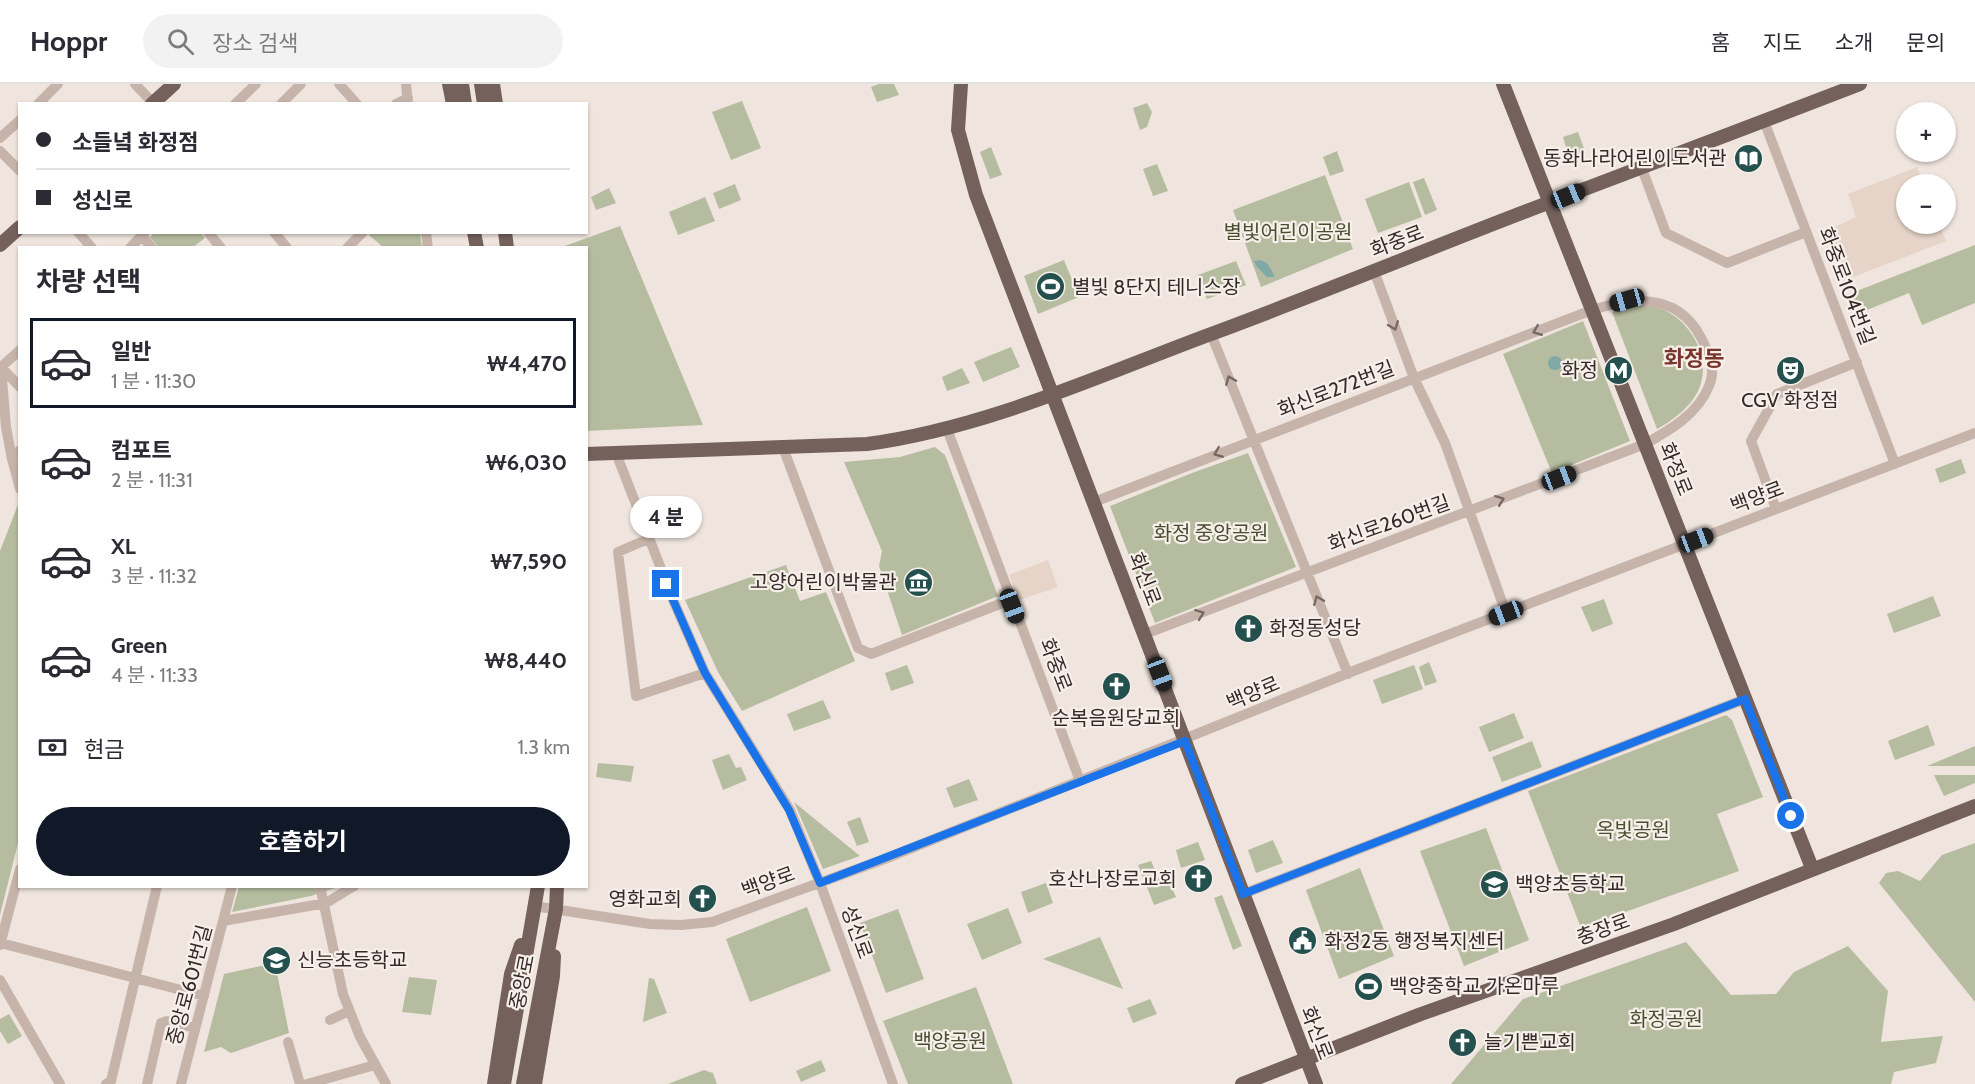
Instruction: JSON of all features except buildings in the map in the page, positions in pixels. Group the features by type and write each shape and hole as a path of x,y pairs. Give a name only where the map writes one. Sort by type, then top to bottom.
{"main road":[{"path":"154,102 174,84"},
{"path":"449,84 453,102"},
{"path":"462,84 465,102"},
{"path":"481,84 484,102"},
{"path":"493,84 496,102"},
{"name":"화신로","path":"961,84 958,130 965,160 1316,1084"},
{"name":"화정로","path":"1503,84 1812,868"},
{"name":"화중로","path":"588,454 782,445 867,444 947,429 1053,394 1641,166 1860,84"},
{"path":"0,245 18,228"},
{"name":"충장로","path":"1242,1084 1421,1014 1674,924 1975,806"},
{"name":"중앙로","path":"504,1084 538,888"},
{"name":"중앙로","path":"523,1084 556,909 557,888"},
{"path":"494,1084 511,974 534,906"},
{"path":"535,1084 553,976 556,909"}],"street":[{"path":"40,102 58,84"},
{"path":"135,84 152,102"},
{"path":"237,102 256,84"},
{"path":"283,102 301,84"},
{"path":"339,84 355,102"},
{"path":"406,84 408,101"},
{"name":"화중로104번길","path":"1764,121 1895,464"},
{"path":"0,138 18,122"},
{"path":"0,151 18,169"},
{"path":"1641,166 1666,233 1727,263 1806,232"},
{"path":"80,234 91,246"},
{"path":"132,246 143,234"},
{"path":"209,234 219,246"},
{"path":"275,234 285,246"},
{"path":"349,246 361,234"},
{"path":"1374,271 1414,378 1444,442 1506,613"},
{"name":"화신로272번길","path":"1094,502 1592,310 1639,299 1667,306 1689,320 1698,329 1711,358 1710,384 1699,404 1680,423 1645,444"},
{"path":"1211,334 1348,674"},
{"path":"1,366 18,352"},
{"path":"1776,510 1751,441 1777,394 1857,362"},
{"path":"1,366 18,385"},
{"path":"1,366 6,428 18,482"},
{"name":"화중로","path":"947,429 1080,781"},
{"name":"백양로","path":"534,906 650,924 681,925 712,922 820,883 1185,741 1348,674 1975,433"},
{"name":"화신로260번길","path":"1145,634 1645,444"},
{"path":"782,445 858,648 871,654 1010,600"},
{"path":"12,459 18,452"},
{"name":"성신로","path":"616,453 648,539 705,673 789,810 820,883 893,1084"},
{"path":"648,539 618,552 636,696 705,673"},
{"path":"1243,894 1745,699"},
{"path":"18,876 0,944 204,996"},
{"path":"123,1084 109,1083 157,888"},
{"path":"224,921 232,888"},
{"path":"321,888 326,903 343,994 349,1011 386,1084"},
{"name":"중앙로601번길","path":"182,1084 224,921 326,903 351,888"},
{"path":"0,980 60,1084"},
{"path":"330,1020 349,1011"},
{"path":"147,1084 161,1023 167,1021 195,1028"},
{"path":"288,1042 300,1084"},
{"path":"307,1084 375,1065"}],"green space":[{"path":"879,84 894,84 899,95 877,102 871,87"},
{"path":"742,101 761,148 731,160 712,112"},
{"path":"1147,103 1152,112 1147,127 1140,130 1133,108"},
{"path":"1578,132 1586,154 1570,161 1563,137"},
{"path":"991,147 1002,175 990,179 980,152"},
{"path":"1337,151 1344,171 1330,176 1323,157"},
{"path":"1157,164 1168,191 1153,196 1143,169"},
{"name":"별빛어린이공원","path":"1325,175 1353,249 1261,287 1233,210"},
{"path":"1424,178 1437,210 1425,215 1413,182"},
{"path":"1409,182 1422,217 1378,233 1365,199"},
{"path":"735,184 741,200 719,209 713,193"},
{"path":"609,188 616,203 596,210 591,197"},
{"path":"705,197 715,221 678,235 669,212"},
{"path":"620,226 703,425 588,431 588,246 565,246"},
{"path":"153,234 202,234 205,238 194,246 157,246 150,237"},
{"path":"420,234 422,246 382,246 369,235"},
{"path":"1975,245 1975,303 1922,325 1909,293 1857,314 1849,294"},
{"name":"별빛 8단지 테니스장","path":"1064,260 1079,297 1038,314 1024,276"},
{"path":"1236,261 1246,285 1207,299 1198,275"},
{"path":"1628,305 1656,307 1677,318 1694,337 1702,359 1701,383 1694,397 1677,416 1657,429 1612,312"},
{"path":"1583,321 1630,441 1552,473 1503,354"},
{"path":"1011,347 1020,367 983,382 974,362"},
{"path":"962,368 970,383 947,391 942,377"},
{"path":"935,447 945,455 998,596 902,635 879,566 882,551 844,462 900,457"},
{"name":"화정 중앙공원","path":"1248,453 1296,567 1155,623 1110,506"},
{"path":"1961,459 1966,473 1940,483 1935,469"},
{"path":"18,505 18,843 0,915 0,551"},
{"path":"786,565 800,601 826,592 855,661 742,711 718,672 685,600"},
{"path":"1933,596 1941,616 1894,633 1887,614"},
{"path":"1604,599 1613,624 1592,632 1581,607"},
{"path":"1429,662 1437,682 1425,686 1419,667"},
{"path":"907,665 914,683 891,691 885,673"},
{"path":"1414,665 1423,689 1382,704 1373,680"},
{"path":"823,700 831,718 794,731 787,714"},
{"path":"1514,713 1524,738 1489,752 1479,727"},
{"name":"옥빛공원","path":"1726,715 1732,720 1763,797 1717,814 1739,871 1581,928 1528,791"},
{"path":"1928,725 1935,745 1895,760 1888,741"},
{"path":"1532,741 1542,767 1502,782 1492,757"},
{"path":"1975,746 1975,766 1927,766"},
{"path":"729,754 736,768 741,767 747,780 723,790 712,760"},
{"path":"598,763 634,766 631,782 596,777"},
{"path":"1934,775 1975,775 1975,783 1944,796"},
{"path":"969,779 978,800 954,808 946,788"},
{"path":"794,802 860,856 823,869"},
{"path":"860,817 869,842 857,846 847,822"},
{"path":"1486,828 1529,940 1464,966 1420,851"},
{"path":"1273,840 1283,863 1256,873 1248,850"},
{"path":"1198,842 1205,860 1181,868 1176,850"},
{"path":"1975,843 1975,1002 1879,883 1886,873 1898,871 1920,881 1942,855"},
{"path":"1151,861 1161,884 1169,882 1176,897 1154,905 1138,865"},
{"path":"1360,868 1394,956 1339,979 1306,890"},
{"path":"1046,883 1053,903 1028,913 1021,892"},
{"path":"239,888 335,888 311,896 232,912"},
{"path":"1222,895 1242,946 1233,950 1214,898"},
{"path":"807,907 831,971 750,1002 726,939"},
{"path":"1008,908 1022,943 982,960 967,924"},
{"path":"898,909 924,979 886,993 860,923"},
{"path":"1100,937 1123,989 1043,959"},
{"name":"화정공원","path":"1686,942 1731,995 1776,994 1794,972 1848,946 1888,991 1881,1042 1943,1036 1936,1063 1894,1072 1891,1084 1451,1084 1523,999"},
{"path":"275,963 289,1033 231,1053 221,1047 204,1052 224,974"},
{"path":"409,977 437,980 431,1015 402,1012"},
{"path":"649,978 654,979 667,1013 643,1022"},
{"name":"백양공원","path":"976,987 1013,1084 908,1084 883,1021"},
{"path":"1150,999 1157,1014 1133,1023 1127,1008"},
{"path":"9,1014 22,1036 8,1044 0,1031 0,1019"},
{"path":"821,1060 826,1071 801,1082 796,1071"},
{"path":"704,1070 713,1073 717,1084 668,1084"}],"shaded area":[{"path":"1917,167 1920,174 1899,174"},
{"path":"1896,175 1896,234 1943,234 1946,241 1843,281 1824,232 1856,217 1848,194"},
{"path":"1048,560 1058,587 1019,600 1009,575"}],"water":[{"path":"1261,260 1268,264 1275,277 1267,277 1257,267 1254,261"},
{"path":"1555,356 1560,358 1562,363 1560,368 1555,370 1550,368 1548,363 1550,358"}],"place":[{"name":"동화나라어린이도서관","path":"1748,158"},
{"name":"별빛 8단지 테니스장","path":"1051,287"},
{"name":"화정","path":"1619,370"},
{"name":"CGV 화정점","path":"1790,370"},
{"name":"고양어린이박물관","path":"918,582"},
{"name":"화정동성당","path":"1248,628"},
{"name":"순복음원당교회","path":"1116,687"},
{"name":"호산나장로교회","path":"1198,879"},
{"name":"백양초등학교","path":"1494,884"},
{"name":"영화교회","path":"703,899"},
{"name":"화정2동 행정복지센터","path":"1303,941"},
{"name":"신능초등학교","path":"276,960"},
{"name":"백양중학교 가온마루","path":"1368,986"},
{"name":"늘기쁜교회","path":"1463,1042"}],"district":[{"name":"화정동","path":"1694,358"}],"route":[{"path":"666,584 705,673 789,810 820,883 1185,741 1243,894 1745,699 1791,816"}]}
